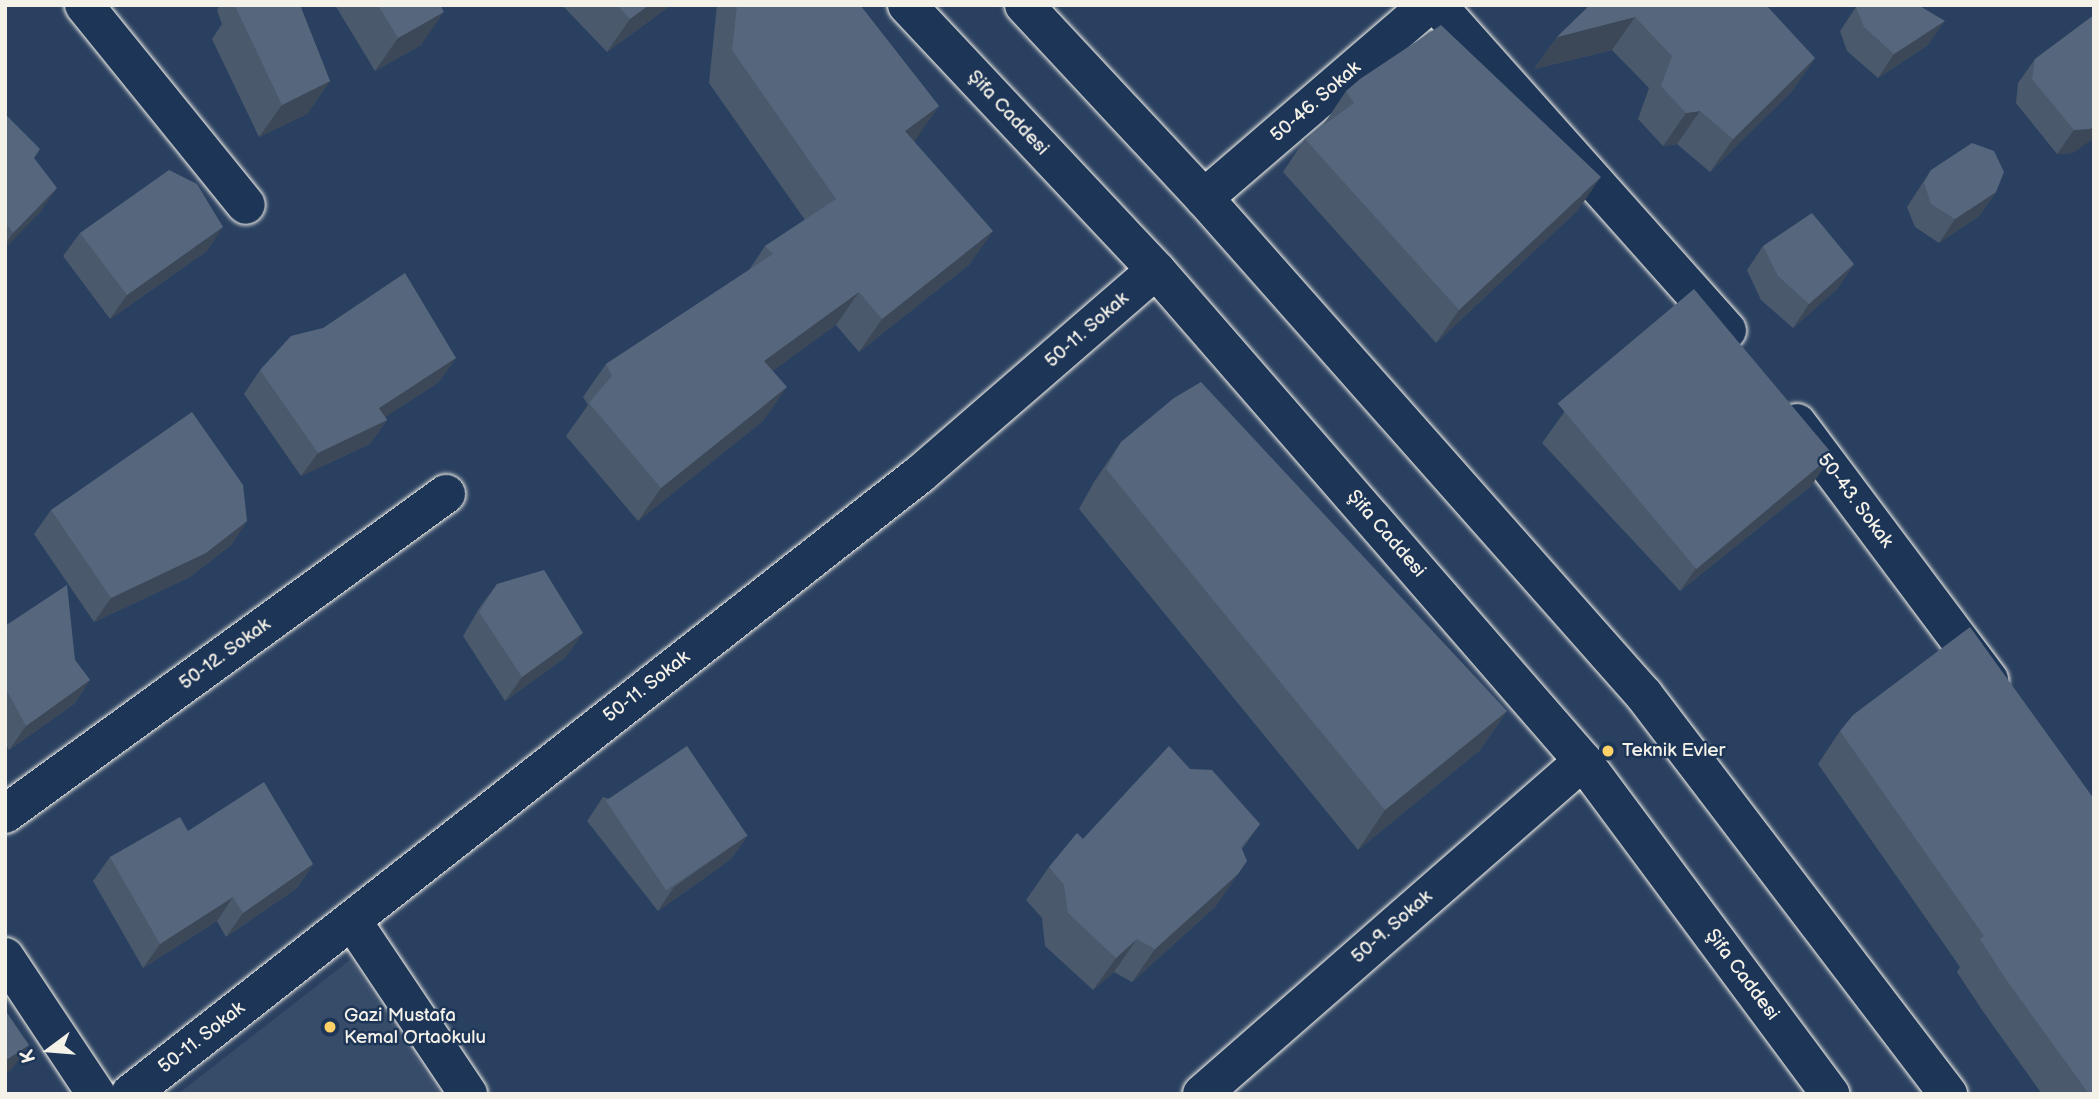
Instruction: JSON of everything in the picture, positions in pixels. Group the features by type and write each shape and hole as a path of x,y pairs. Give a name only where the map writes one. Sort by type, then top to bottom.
{"street":[{"path":"84,5 246,205"},
{"name":"Şifa Caddesi","path":"906,5 1156,270 1583,761 1830,1094"},
{"path":"1024,5 1205,198 1644,695 1948,1094"},
{"name":"50-46. Sokak","path":"1205,198 1428,5"},
{"path":"1437,5 1750,361"},
{"name":"50-11. Sokak","path":"130,1094 353,922 919,475 1156,270"},
{"name":"50-43. Sokak","path":"1775,395 2010,707"},
{"name":"50-12. Sokak","path":"5,814 446,494"},
{"name":"50-9. Sokak","path":"1202,1094 1583,761"},
{"path":"353,922 468,1094"},
{"path":"5,957 96,1094"}],"shaded area":[{"name":"Gazi Mustafa Kemal Ortaokulu","path":"350,960 440,1094 178,1094"}],"building":[{"path":"236,5 300,5 330,81 282,105"},
{"path":"378,5 440,5 444,12 398,38"},
{"path":"617,5 649,5 630,19"},
{"path":"737,5 860,5 939,106 905,131 993,231 882,319 859,292 764,361 787,387 661,488 589,403 612,376 606,364 773,254 765,246 836,199 732,50"},
{"path":"1590,5 1766,5 1815,58 1733,139 1700,111 1686,113 1661,86 1672,56 1635,17 1557,37"},
{"path":"1918,5 1945,21 1894,54 1864,27 1856,7"},
{"path":"2094,15 2094,126 2090,129 2074,130 2032,79 2035,59"},
{"path":"1441,25 1601,177 1459,310 1305,139 1354,103 1346,91 1360,79"},
{"path":"5,114 40,149 34,158 57,188 13,233 5,222"},
{"path":"1972,143 1994,151 2004,172 1996,192 1955,219 1931,204 1924,183 1931,170"},
{"path":"169,170 197,184 223,227 127,295 80,233"},
{"path":"1812,213 1854,264 1809,304 1778,276 1763,246"},
{"path":"405,273 456,358 379,408 387,420 318,453 260,370 291,336 323,328"},
{"path":"1694,289 1833,454 1696,569 1558,403"},
{"path":"1201,382 1507,711 1385,810 1106,469 1121,442 1174,398"},
{"path":"192,412 243,485 247,521 206,553 111,598 51,510"},
{"path":"544,570 583,633 522,677 479,612 497,584"},
{"path":"67,585 75,660 90,680 26,726 5,687 5,626"},
{"path":"1970,627 2094,799 2094,1094 2089,1094 2005,978 1980,939 1984,936 1840,731 1853,715"},
{"path":"687,746 747,836 666,890 606,801"},
{"path":"1169,746 1190,769 1212,770 1260,824 1241,847 1247,861 1238,874 1155,949 1137,939 1116,958 1068,913 1064,885 1049,867 1077,833 1083,839"},
{"path":"264,782 313,864 243,913 233,897 160,944 110,857 180,817 188,831"},
{"path":"5,1010 29,1045 5,1061"}],"place":[{"name":"Teknik Evler","path":"1608,751"},
{"name":"Gazi Mustafa Kemal Ortaokulu","path":"330,1027"}]}
